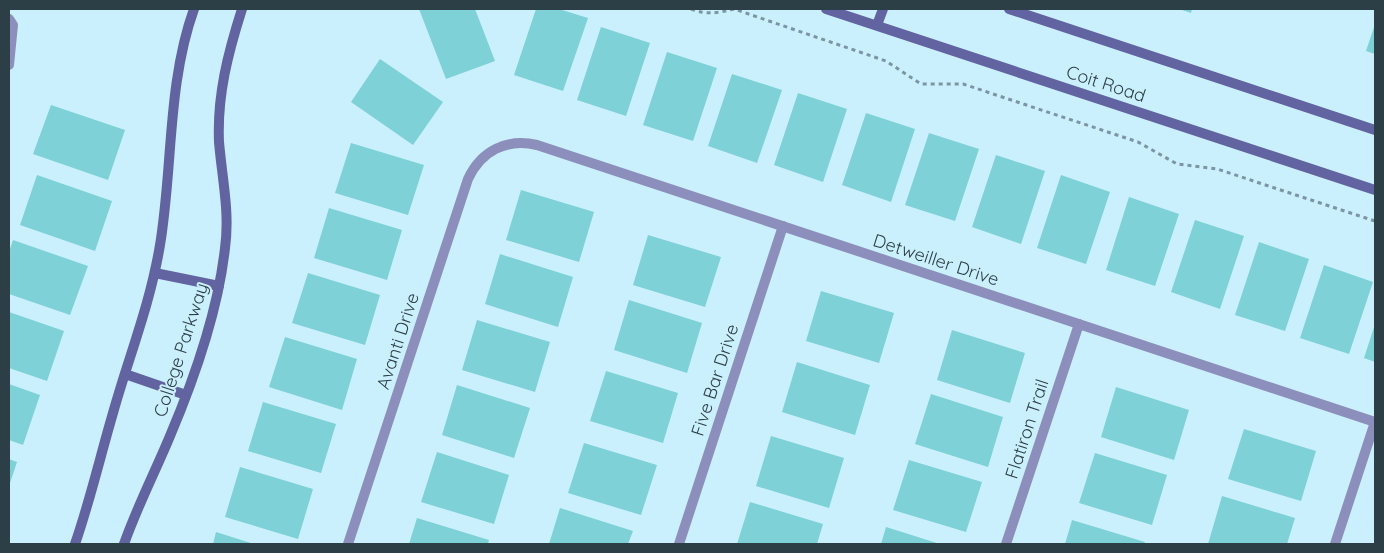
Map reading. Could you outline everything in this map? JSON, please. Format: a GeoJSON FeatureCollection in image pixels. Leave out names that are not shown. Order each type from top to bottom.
{"type":"FeatureCollection","features":[{"type":"Feature","properties":{"kind":"street"},"geometry":{"type":"LineString","coordinates":[[75,544],[91,498],[125,374],[148,307],[161,242],[180,62],[194,9]]}},
{"type":"Feature","properties":{"kind":"street","name":"College Parkway"},"geometry":{"type":"LineString","coordinates":[[124,544],[186,395],[211,320],[219,286],[227,218],[220,143],[220,94],[230,45],[242,9]]}},
{"type":"Feature","properties":{"kind":"street","name":"Coit Road"},"geometry":{"type":"LineString","coordinates":[[826,9],[1375,190]]}},
{"type":"Feature","properties":{"kind":"street"},"geometry":{"type":"LineString","coordinates":[[877,25],[883,9]]}},
{"type":"Feature","properties":{"kind":"street"},"geometry":{"type":"LineString","coordinates":[[1009,9],[1375,130]]}},
{"type":"Feature","properties":{"kind":"street"},"geometry":{"type":"LineString","coordinates":[[9,65],[10,20]]}},
{"type":"Feature","properties":{"kind":"street","name":"Detweiller Drive"},"geometry":{"type":"LineString","coordinates":[[487,153],[511,143],[537,145],[1375,422]]}},
{"type":"Feature","properties":{"kind":"street","name":"Avanti Drive"},"geometry":{"type":"LineString","coordinates":[[348,544],[468,179],[476,165],[487,153]]}},
{"type":"Feature","properties":{"kind":"street","name":"Five Bar Drive"},"geometry":{"type":"LineString","coordinates":[[679,544],[783,226]]}},
{"type":"Feature","properties":{"kind":"street"},"geometry":{"type":"LineString","coordinates":[[155,273],[219,286]]}},
{"type":"Feature","properties":{"kind":"street","name":"Flatiron Trail"},"geometry":{"type":"LineString","coordinates":[[1006,544],[1079,324]]}},
{"type":"Feature","properties":{"kind":"street"},"geometry":{"type":"LineString","coordinates":[[125,374],[186,395]]}},
{"type":"Feature","properties":{"kind":"street"},"geometry":{"type":"LineString","coordinates":[[1335,544],[1375,422]]}},
{"type":"Feature","properties":{"kind":"path"},"geometry":{"type":"LineString","coordinates":[[691,9],[704,14],[717,14],[734,9],[886,61],[921,84],[963,84],[1138,142],[1177,164],[1217,169],[1375,220]]}},
{"type":"Feature","properties":{"kind":"building"},"geometry":{"type":"Polygon","coordinates":[[[419,9],[475,9],[495,61],[446,79],[419,9]]]}},
{"type":"Feature","properties":{"kind":"building"},"geometry":{"type":"Polygon","coordinates":[[[536,9],[559,9],[588,18],[563,91],[514,75],[536,9]]]}},
{"type":"Feature","properties":{"kind":"building"},"geometry":{"type":"Polygon","coordinates":[[[1179,9],[1192,9],[1191,13],[1179,9]]]}},
{"type":"Feature","properties":{"kind":"building"},"geometry":{"type":"Polygon","coordinates":[[[1375,24],[1375,54],[1366,51],[1375,24]]]}},
{"type":"Feature","properties":{"kind":"building"},"geometry":{"type":"Polygon","coordinates":[[[601,27],[650,43],[626,116],[577,100],[601,27]]]}},
{"type":"Feature","properties":{"kind":"building"},"geometry":{"type":"Polygon","coordinates":[[[667,52],[717,68],[693,141],[643,125],[667,52]]]}},
{"type":"Feature","properties":{"kind":"building"},"geometry":{"type":"Polygon","coordinates":[[[380,59],[443,102],[413,145],[351,102],[380,59]]]}},
{"type":"Feature","properties":{"kind":"building"},"geometry":{"type":"Polygon","coordinates":[[[732,74],[782,90],[757,163],[708,146],[732,74]]]}},
{"type":"Feature","properties":{"kind":"building"},"geometry":{"type":"Polygon","coordinates":[[[798,93],[847,109],[823,182],[774,165],[798,93]]]}},
{"type":"Feature","properties":{"kind":"building"},"geometry":{"type":"Polygon","coordinates":[[[51,105],[125,130],[108,180],[33,154],[51,105]]]}},
{"type":"Feature","properties":{"kind":"building"},"geometry":{"type":"Polygon","coordinates":[[[866,113],[915,129],[891,202],[842,185],[866,113]]]}},
{"type":"Feature","properties":{"kind":"building"},"geometry":{"type":"Polygon","coordinates":[[[929,133],[979,149],[955,221],[905,205],[929,133]]]}},
{"type":"Feature","properties":{"kind":"building"},"geometry":{"type":"Polygon","coordinates":[[[351,143],[424,165],[408,215],[335,193],[351,143]]]}},
{"type":"Feature","properties":{"kind":"building"},"geometry":{"type":"Polygon","coordinates":[[[996,155],[1045,171],[1021,244],[972,227],[996,155]]]}},
{"type":"Feature","properties":{"kind":"building"},"geometry":{"type":"Polygon","coordinates":[[[37,175],[112,201],[95,251],[20,225],[37,175]]]}},
{"type":"Feature","properties":{"kind":"building"},"geometry":{"type":"Polygon","coordinates":[[[1061,175],[1110,192],[1086,264],[1037,248],[1061,175]]]}},
{"type":"Feature","properties":{"kind":"building"},"geometry":{"type":"Polygon","coordinates":[[[521,190],[594,212],[579,262],[506,240],[521,190]]]}},
{"type":"Feature","properties":{"kind":"building"},"geometry":{"type":"Polygon","coordinates":[[[1129,197],[1179,214],[1155,286],[1106,270],[1129,197]]]}},
{"type":"Feature","properties":{"kind":"building"},"geometry":{"type":"Polygon","coordinates":[[[329,208],[402,230],[387,280],[314,258],[329,208]]]}},
{"type":"Feature","properties":{"kind":"building"},"geometry":{"type":"Polygon","coordinates":[[[1195,220],[1244,236],[1220,309],[1171,292],[1195,220]]]}},
{"type":"Feature","properties":{"kind":"building"},"geometry":{"type":"Polygon","coordinates":[[[648,235],[721,257],[705,307],[633,285],[648,235]]]}},
{"type":"Feature","properties":{"kind":"building"},"geometry":{"type":"Polygon","coordinates":[[[13,240],[88,266],[70,315],[9,294],[9,252],[13,240]]]}},
{"type":"Feature","properties":{"kind":"building"},"geometry":{"type":"Polygon","coordinates":[[[1259,242],[1309,259],[1285,331],[1235,315],[1259,242]]]}},
{"type":"Feature","properties":{"kind":"building"},"geometry":{"type":"Polygon","coordinates":[[[500,254],[573,277],[558,327],[485,304],[500,254]]]}},
{"type":"Feature","properties":{"kind":"building"},"geometry":{"type":"Polygon","coordinates":[[[1324,265],[1373,282],[1349,354],[1300,338],[1324,265]]]}},
{"type":"Feature","properties":{"kind":"building"},"geometry":{"type":"Polygon","coordinates":[[[308,273],[380,295],[365,345],[292,323],[308,273]]]}},
{"type":"Feature","properties":{"kind":"building"},"geometry":{"type":"Polygon","coordinates":[[[821,291],[894,313],[879,363],[806,341],[821,291]]]}},
{"type":"Feature","properties":{"kind":"building"},"geometry":{"type":"Polygon","coordinates":[[[629,300],[702,323],[687,373],[614,350],[629,300]]]}},
{"type":"Feature","properties":{"kind":"building"},"geometry":{"type":"Polygon","coordinates":[[[9,312],[64,331],[47,381],[9,368],[9,312]]]}},
{"type":"Feature","properties":{"kind":"building"},"geometry":{"type":"Polygon","coordinates":[[[477,320],[550,342],[535,392],[462,370],[477,320]]]}},
{"type":"Feature","properties":{"kind":"building"},"geometry":{"type":"Polygon","coordinates":[[[1375,324],[1375,362],[1364,358],[1375,324]]]}},
{"type":"Feature","properties":{"kind":"building"},"geometry":{"type":"Polygon","coordinates":[[[952,330],[1025,353],[1010,403],[937,380],[952,330]]]}},
{"type":"Feature","properties":{"kind":"building"},"geometry":{"type":"Polygon","coordinates":[[[285,337],[357,359],[342,410],[269,387],[285,337]]]}},
{"type":"Feature","properties":{"kind":"building"},"geometry":{"type":"Polygon","coordinates":[[[797,362],[870,385],[855,435],[782,412],[797,362]]]}},
{"type":"Feature","properties":{"kind":"building"},"geometry":{"type":"Polygon","coordinates":[[[606,371],[678,393],[663,443],[590,421],[606,371]]]}},
{"type":"Feature","properties":{"kind":"building"},"geometry":{"type":"Polygon","coordinates":[[[9,384],[40,395],[23,445],[9,440],[9,384]]]}},
{"type":"Feature","properties":{"kind":"building"},"geometry":{"type":"Polygon","coordinates":[[[457,385],[530,408],[514,458],[442,435],[457,385]]]}},
{"type":"Feature","properties":{"kind":"building"},"geometry":{"type":"Polygon","coordinates":[[[1116,387],[1189,410],[1174,460],[1101,437],[1116,387]]]}},
{"type":"Feature","properties":{"kind":"building"},"geometry":{"type":"Polygon","coordinates":[[[931,394],[1003,417],[988,467],[915,444],[931,394]]]}},
{"type":"Feature","properties":{"kind":"building"},"geometry":{"type":"Polygon","coordinates":[[[263,402],[336,424],[321,473],[248,451],[263,402]]]}},
{"type":"Feature","properties":{"kind":"building"},"geometry":{"type":"Polygon","coordinates":[[[1244,429],[1316,451],[1301,501],[1228,479],[1244,429]]]}},
{"type":"Feature","properties":{"kind":"building"},"geometry":{"type":"Polygon","coordinates":[[[771,436],[844,458],[829,508],[756,486],[771,436]]]}},
{"type":"Feature","properties":{"kind":"building"},"geometry":{"type":"Polygon","coordinates":[[[584,443],[657,465],[641,515],[568,493],[584,443]]]}},
{"type":"Feature","properties":{"kind":"building"},"geometry":{"type":"Polygon","coordinates":[[[437,452],[509,475],[494,524],[421,502],[437,452]]]}},
{"type":"Feature","properties":{"kind":"building"},"geometry":{"type":"Polygon","coordinates":[[[1095,453],[1167,475],[1152,525],[1079,503],[1095,453]]]}},
{"type":"Feature","properties":{"kind":"building"},"geometry":{"type":"Polygon","coordinates":[[[9,459],[17,462],[9,486],[9,459]]]}},
{"type":"Feature","properties":{"kind":"building"},"geometry":{"type":"Polygon","coordinates":[[[909,460],[982,482],[966,532],[893,510],[909,460]]]}},
{"type":"Feature","properties":{"kind":"building"},"geometry":{"type":"Polygon","coordinates":[[[240,467],[313,489],[298,539],[225,517],[240,467]]]}},
{"type":"Feature","properties":{"kind":"building"},"geometry":{"type":"Polygon","coordinates":[[[1222,496],[1295,518],[1287,544],[1208,544],[1222,496]]]}},
{"type":"Feature","properties":{"kind":"building"},"geometry":{"type":"Polygon","coordinates":[[[750,502],[823,524],[817,544],[737,544],[750,502]]]}},
{"type":"Feature","properties":{"kind":"building"},"geometry":{"type":"Polygon","coordinates":[[[560,508],[633,531],[628,544],[549,544],[560,508]]]}},
{"type":"Feature","properties":{"kind":"building"},"geometry":{"type":"Polygon","coordinates":[[[417,518],[489,540],[488,544],[409,544],[417,518]]]}},
{"type":"Feature","properties":{"kind":"building"},"geometry":{"type":"Polygon","coordinates":[[[1072,520],[1145,542],[1144,544],[1065,544],[1072,520]]]}},
{"type":"Feature","properties":{"kind":"building"},"geometry":{"type":"Polygon","coordinates":[[[886,527],[940,544],[881,544],[886,527]]]}},
{"type":"Feature","properties":{"kind":"building"},"geometry":{"type":"Polygon","coordinates":[[[216,532],[254,544],[213,544],[216,532]]]}}]}
